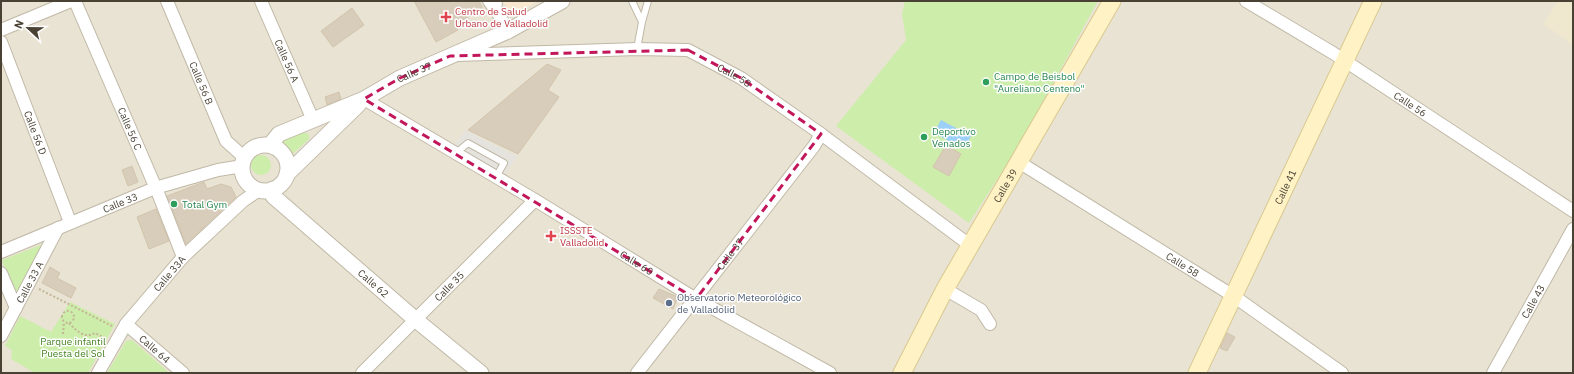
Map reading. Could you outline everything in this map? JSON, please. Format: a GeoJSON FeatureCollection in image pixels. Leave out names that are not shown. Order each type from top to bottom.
{"type":"FeatureCollection","features":[{"type":"Feature","properties":{"kind":"main road","name":"Calle 39"},"geometry":{"type":"LineString","coordinates":[[902,373],[945,289],[1112,1]]}},
{"type":"Feature","properties":{"kind":"main road","name":"Calle 41"},"geometry":{"type":"LineString","coordinates":[[1198,373],[1373,1]]}},
{"type":"Feature","properties":{"kind":"street"},"geometry":{"type":"LineString","coordinates":[[1,30],[71,1]]}},
{"type":"Feature","properties":{"kind":"street","name":"Calle 56 C"},"geometry":{"type":"LineString","coordinates":[[75,1],[183,257]]}},
{"type":"Feature","properties":{"kind":"street","name":"Calle 56 B"},"geometry":{"type":"LineString","coordinates":[[167,1],[226,141],[244,162]]}},
{"type":"Feature","properties":{"kind":"street","name":"Calle 56 A"},"geometry":{"type":"LineString","coordinates":[[261,1],[313,120]]}},
{"type":"Feature","properties":{"kind":"street"},"geometry":{"type":"LineString","coordinates":[[489,1],[499,7],[508,30]]}},
{"type":"Feature","properties":{"kind":"street","name":"Calle 37"},"geometry":{"type":"LineString","coordinates":[[270,145],[279,134],[364,99],[400,78],[508,30],[562,1]]}},
{"type":"Feature","properties":{"kind":"street","name":"Calle 56"},"geometry":{"type":"LineString","coordinates":[[1246,1],[1333,53],[1344,62],[1573,211]]}},
{"type":"Feature","properties":{"kind":"street","name":"Calle 56 D"},"geometry":{"type":"LineString","coordinates":[[1,42],[70,222]]}},
{"type":"Feature","properties":{"kind":"street","name":"Calle 58"},"geometry":{"type":"LineString","coordinates":[[450,56],[637,49],[688,50],[741,78],[821,134],[971,246]]}},
{"type":"Feature","properties":{"kind":"street"},"geometry":{"type":"LineString","coordinates":[[287,174],[288,167],[283,153],[270,145],[255,147],[249,152],[244,162],[243,174],[252,186],[266,189],[279,186],[287,174],[364,99]]}},
{"type":"Feature","properties":{"kind":"street","name":"Calle 60"},"geometry":{"type":"LineString","coordinates":[[364,99],[535,200],[696,298],[830,373]]}},
{"type":"Feature","properties":{"kind":"street","name":"Calle 37"},"geometry":{"type":"LineString","coordinates":[[637,373],[814,146],[821,134]]}},
{"type":"Feature","properties":{"kind":"street","name":"Calle 33"},"geometry":{"type":"LineString","coordinates":[[1,252],[70,222],[155,188],[244,162]]}},
{"type":"Feature","properties":{"kind":"street","name":"Calle 58"},"geometry":{"type":"LineString","coordinates":[[1019,162],[1235,297],[1342,373]]}},
{"type":"Feature","properties":{"kind":"street","name":"Calle 33A"},"geometry":{"type":"LineString","coordinates":[[98,373],[124,327],[183,257],[243,201],[266,189]]}},
{"type":"Feature","properties":{"kind":"street","name":"Calle 62"},"geometry":{"type":"LineString","coordinates":[[266,189],[416,320],[481,373]]}},
{"type":"Feature","properties":{"kind":"street","name":"Calle 35"},"geometry":{"type":"LineString","coordinates":[[362,373],[535,200]]}},
{"type":"Feature","properties":{"kind":"street","name":"Calle 33 A"},"geometry":{"type":"LineString","coordinates":[[1,336],[58,228]]}},
{"type":"Feature","properties":{"kind":"street","name":"Calle 43"},"geometry":{"type":"LineString","coordinates":[[1493,373],[1573,229]]}},
{"type":"Feature","properties":{"kind":"street"},"geometry":{"type":"LineString","coordinates":[[1,273],[16,308]]}},
{"type":"Feature","properties":{"kind":"street"},"geometry":{"type":"LineString","coordinates":[[945,289],[980,310],[990,324]]}},
{"type":"Feature","properties":{"kind":"street","name":"Calle 64"},"geometry":{"type":"LineString","coordinates":[[124,327],[183,373]]}},
{"type":"Feature","properties":{"kind":"lane"},"geometry":{"type":"LineString","coordinates":[[632,1],[642,22]]}},
{"type":"Feature","properties":{"kind":"lane"},"geometry":{"type":"LineString","coordinates":[[637,49],[648,1]]}},
{"type":"Feature","properties":{"kind":"path"},"geometry":{"type":"LineString","coordinates":[[29,283],[77,309],[124,327]]}},
{"type":"Feature","properties":{"kind":"path"},"geometry":{"type":"LineString","coordinates":[[63,334],[64,322],[62,314],[65,311],[69,311],[74,316],[73,320],[69,323]]}},
{"type":"Feature","properties":{"kind":"path"},"geometry":{"type":"LineString","coordinates":[[64,322],[69,323],[77,332],[84,336],[95,333],[103,336],[113,346]]}},
{"type":"Feature","properties":{"kind":"highlighted area"},"geometry":{"type":"Polygon","coordinates":[[[688,50],[741,78],[821,134],[696,299],[364,99],[400,78],[450,56],[688,50]]]}},
{"type":"Feature","properties":{"kind":"shaded area"},"geometry":{"type":"Polygon","coordinates":[[[1,1],[1573,1],[1573,373],[1,373],[1,1]]]}},
{"type":"Feature","properties":{"kind":"shaded area"},"geometry":{"type":"Polygon","coordinates":[[[502,1],[538,1],[513,15],[502,1]]]}},
{"type":"Feature","properties":{"kind":"shaded area"},"geometry":{"type":"Polygon","coordinates":[[[1558,1],[1573,1],[1573,45],[1543,24],[1558,1]]]}},
{"type":"Feature","properties":{"kind":"shaded area"},"geometry":{"type":"Polygon","coordinates":[[[466,131],[517,156],[501,180],[450,149],[466,131]]]}},
{"type":"Feature","properties":{"kind":"green space"},"geometry":{"type":"Polygon","coordinates":[[[905,1],[1098,1],[1018,147],[969,223],[836,126],[906,40],[902,14],[905,1]]]}},
{"type":"Feature","properties":{"kind":"green space"},"geometry":{"type":"Polygon","coordinates":[[[301,132],[309,134],[309,139],[287,159],[278,143],[301,132]]]}},
{"type":"Feature","properties":{"kind":"green space"},"geometry":{"type":"Polygon","coordinates":[[[261,155],[268,158],[271,165],[268,172],[261,175],[254,172],[251,165],[254,158],[261,155]]]}},
{"type":"Feature","properties":{"kind":"green space"},"geometry":{"type":"Polygon","coordinates":[[[41,245],[42,246],[18,290],[13,291],[2,260],[41,245]]]}},
{"type":"Feature","properties":{"kind":"green space","name":"Parque infantil Puesta del Sol"},"geometry":{"type":"Polygon","coordinates":[[[70,302],[115,324],[88,373],[35,373],[11,359],[12,350],[5,346],[20,316],[51,332],[70,302]]]}},
{"type":"Feature","properties":{"kind":"green space"},"geometry":{"type":"Polygon","coordinates":[[[132,340],[167,371],[167,373],[107,373],[126,341],[132,340]]]}},
{"type":"Feature","properties":{"kind":"water"},"geometry":{"type":"Polygon","coordinates":[[[941,120],[971,136],[964,149],[934,133],[941,120]]]}},
{"type":"Feature","properties":{"kind":"building","name":"Centro de Salud Urbano de Valladolid"},"geometry":{"type":"Polygon","coordinates":[[[414,1],[479,1],[483,9],[455,24],[458,30],[436,42],[414,1]]]}},
{"type":"Feature","properties":{"kind":"building"},"geometry":{"type":"Polygon","coordinates":[[[352,8],[364,25],[333,47],[321,31],[352,8]]]}},
{"type":"Feature","properties":{"kind":"building"},"geometry":{"type":"Polygon","coordinates":[[[547,64],[561,70],[548,90],[559,97],[518,154],[468,130],[547,64]]]}},
{"type":"Feature","properties":{"kind":"building"},"geometry":{"type":"Polygon","coordinates":[[[339,92],[341,99],[327,105],[325,97],[339,92]]]}},
{"type":"Feature","properties":{"kind":"building"},"geometry":{"type":"Polygon","coordinates":[[[946,145],[961,154],[949,176],[933,167],[946,145]]]}},
{"type":"Feature","properties":{"kind":"building"},"geometry":{"type":"Polygon","coordinates":[[[132,166],[138,182],[128,186],[122,170],[132,166]]]}},
{"type":"Feature","properties":{"kind":"building"},"geometry":{"type":"Polygon","coordinates":[[[204,182],[207,189],[221,184],[231,187],[236,197],[186,244],[167,196],[204,182]]]}},
{"type":"Feature","properties":{"kind":"building"},"geometry":{"type":"Polygon","coordinates":[[[156,209],[169,241],[149,249],[137,217],[156,209]]]}},
{"type":"Feature","properties":{"kind":"building"},"geometry":{"type":"Polygon","coordinates":[[[50,267],[60,273],[57,278],[76,288],[71,298],[42,283],[50,267]]]}},
{"type":"Feature","properties":{"kind":"building","name":"Observatorio Meteorológico de Valladolid"},"geometry":{"type":"Polygon","coordinates":[[[659,289],[678,297],[673,309],[653,298],[659,289]]]}},
{"type":"Feature","properties":{"kind":"building"},"geometry":{"type":"Polygon","coordinates":[[[1227,333],[1235,337],[1227,351],[1220,348],[1227,333]]]}},
{"type":"Feature","properties":{"kind":"place","name":"Centro de Salud Urbano de Valladolid"},"geometry":{"type":"Point","coordinates":[446,17]}},
{"type":"Feature","properties":{"kind":"place","name":"Campo de Beisbol \"Aureliano Centeno\""},"geometry":{"type":"Point","coordinates":[986,82]}},
{"type":"Feature","properties":{"kind":"place","name":"Deportivo Venados"},"geometry":{"type":"Point","coordinates":[924,137]}},
{"type":"Feature","properties":{"kind":"place","name":"Total Gym"},"geometry":{"type":"Point","coordinates":[174,204]}},
{"type":"Feature","properties":{"kind":"place","name":"ISSSTE Valladolid"},"geometry":{"type":"Point","coordinates":[551,236]}},
{"type":"Feature","properties":{"kind":"place","name":"Observatorio Meteorológico de Valladolid"},"geometry":{"type":"Point","coordinates":[669,303]}}]}
